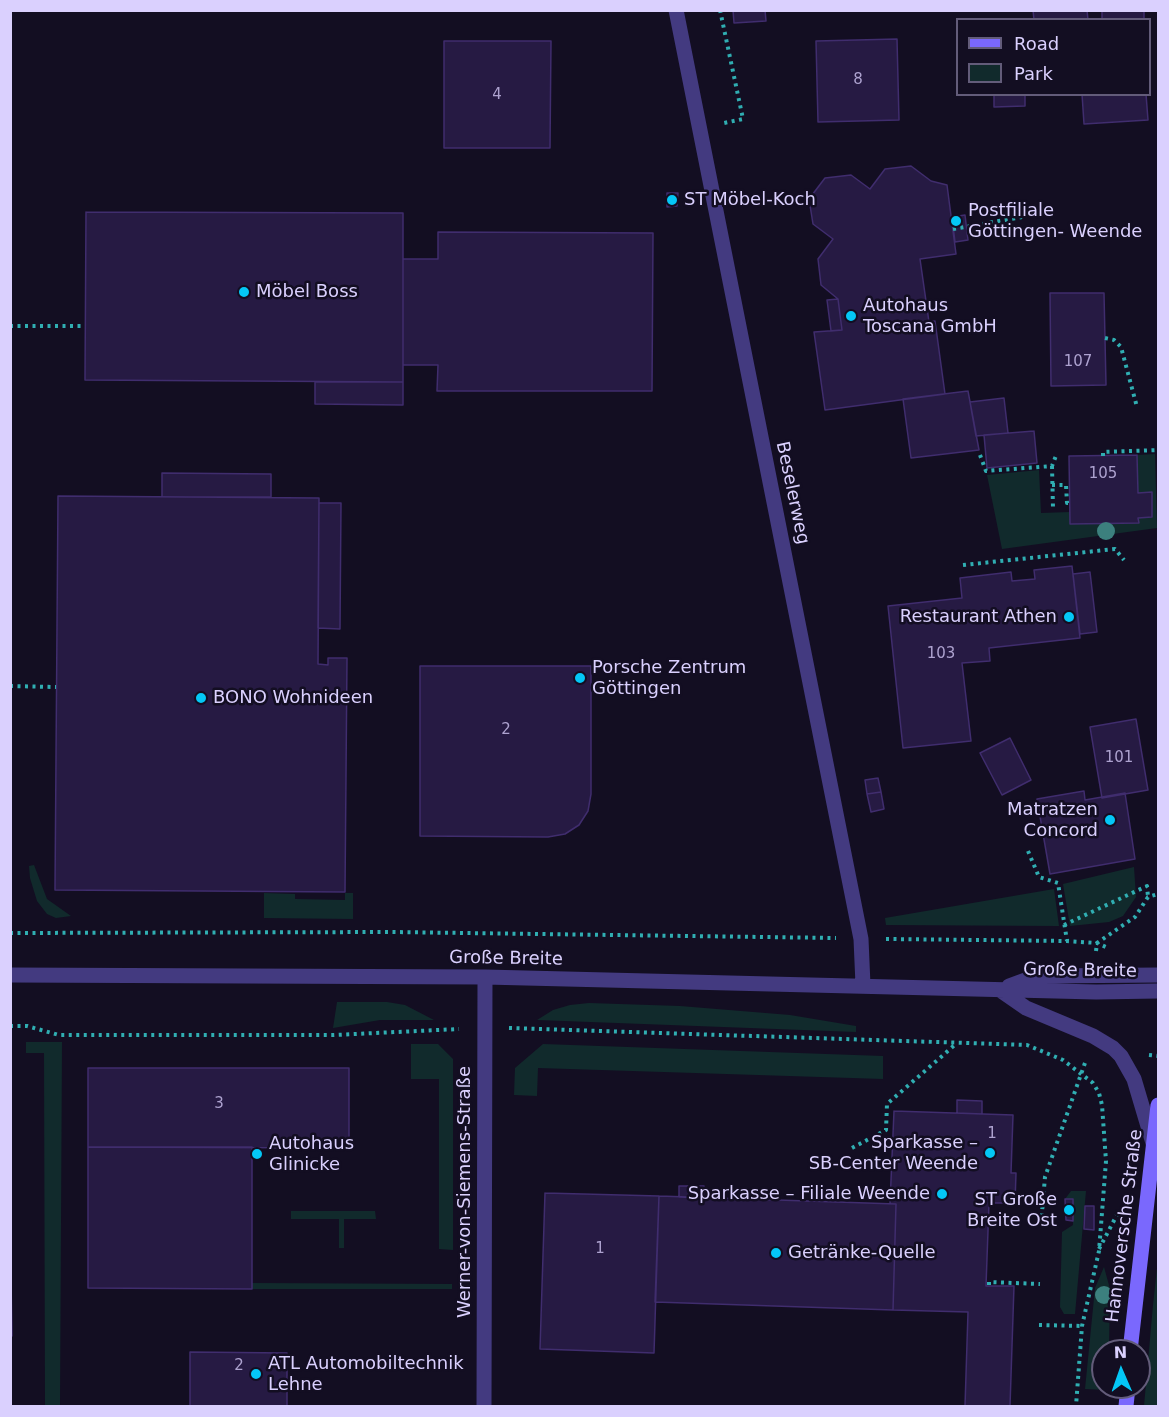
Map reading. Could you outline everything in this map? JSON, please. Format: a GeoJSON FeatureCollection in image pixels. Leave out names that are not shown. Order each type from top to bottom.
{"type":"FeatureCollection","features":[{"type":"Feature","properties":{"kind":"street","name":"Beselerweg"},"geometry":{"type":"LineString","coordinates":[[676,10],[861,939],[863,985]]}},
{"type":"Feature","properties":{"kind":"street","name":"Große Breite"},"geometry":{"type":"LineString","coordinates":[[10,975],[485,977],[1096,992],[1158,991]]}},
{"type":"Feature","properties":{"kind":"street","name":"Große Breite"},"geometry":{"type":"LineString","coordinates":[[1000,990],[1043,976],[1158,975]]}},
{"type":"Feature","properties":{"kind":"street","name":"Werner-von-Siemens-Straße"},"geometry":{"type":"LineString","coordinates":[[484,1407],[485,977]]}},
{"type":"Feature","properties":{"kind":"street","name":"Große Breite"},"geometry":{"type":"LineString","coordinates":[[1000,990],[1026,1008],[1093,1036],[1113,1048],[1134,1079],[1153,1143]]}},
{"type":"Feature","properties":{"kind":"street","name":"Hannoversche Straße"},"geometry":{"type":"LineString","coordinates":[[1131,1339],[1158,1105]]}},
{"type":"Feature","properties":{"kind":"path"},"geometry":{"type":"LineString","coordinates":[[700,128],[743,119],[720,10]]}},
{"type":"Feature","properties":{"kind":"path"},"geometry":{"type":"LineString","coordinates":[[953,229],[1022,217]]}},
{"type":"Feature","properties":{"kind":"path"},"geometry":{"type":"LineString","coordinates":[[10,326],[86,326]]}},
{"type":"Feature","properties":{"kind":"path"},"geometry":{"type":"LineString","coordinates":[[1105,338],[1114,340],[1121,347],[1137,407]]}},
{"type":"Feature","properties":{"kind":"path"},"geometry":{"type":"LineString","coordinates":[[1103,456],[1103,452],[1158,450]]}},
{"type":"Feature","properties":{"kind":"path"},"geometry":{"type":"LineString","coordinates":[[1053,508],[1052,466],[1057,453]]}},
{"type":"Feature","properties":{"kind":"path"},"geometry":{"type":"LineString","coordinates":[[980,455],[986,471],[1052,466]]}},
{"type":"Feature","properties":{"kind":"path"},"geometry":{"type":"LineString","coordinates":[[1052,485],[1066,485],[1067,503],[1070,503]]}},
{"type":"Feature","properties":{"kind":"path"},"geometry":{"type":"LineString","coordinates":[[963,565],[1115,549],[1124,560]]}},
{"type":"Feature","properties":{"kind":"path"},"geometry":{"type":"LineString","coordinates":[[10,686],[56,687]]}},
{"type":"Feature","properties":{"kind":"path"},"geometry":{"type":"LineString","coordinates":[[1028,851],[1039,878],[1058,883],[1067,941]]}},
{"type":"Feature","properties":{"kind":"path"},"geometry":{"type":"LineString","coordinates":[[1064,925],[1146,886],[1148,897]]}},
{"type":"Feature","properties":{"kind":"path"},"geometry":{"type":"LineString","coordinates":[[10,933],[371,932],[1096,943]]}},
{"type":"Feature","properties":{"kind":"path"},"geometry":{"type":"LineString","coordinates":[[10,1026],[27,1026],[59,1035],[334,1035],[531,1028],[1027,1045],[1063,1060],[1083,1074],[1093,1083],[1102,1105],[1106,1161],[1099,1251],[1082,1326],[1076,1407]]}},
{"type":"Feature","properties":{"kind":"path"},"geometry":{"type":"LineString","coordinates":[[852,1148],[886,1130],[887,1104],[957,1043]]}},
{"type":"Feature","properties":{"kind":"path"},"geometry":{"type":"LineString","coordinates":[[1041,1224],[1045,1178],[1083,1074]]}},
{"type":"Feature","properties":{"kind":"path"},"geometry":{"type":"LineString","coordinates":[[988,1286],[989,1282],[1040,1284]]}},
{"type":"Feature","properties":{"kind":"path"},"geometry":{"type":"LineString","coordinates":[[1039,1325],[1082,1326]]}},
{"type":"Feature","properties":{"kind":"green space"},"geometry":{"type":"Polygon","coordinates":[[[1155,454],[1157,528],[1002,549],[987,475],[1039,470],[1041,513],[1070,512],[1139,522],[1138,518],[1152,517],[1152,492],[1138,493],[1137,455],[1155,454]]]}},
{"type":"Feature","properties":{"kind":"green space"},"geometry":{"type":"Polygon","coordinates":[[[34,865],[47,899],[71,916],[56,918],[47,914],[37,901],[29,866],[34,865]]]}},
{"type":"Feature","properties":{"kind":"green space"},"geometry":{"type":"Polygon","coordinates":[[[1134,867],[1136,897],[1123,916],[1109,922],[1070,926],[1063,884],[1134,867]]]}},
{"type":"Feature","properties":{"kind":"green space"},"geometry":{"type":"Polygon","coordinates":[[[1054,889],[1059,926],[886,925],[885,918],[1054,889]]]}},
{"type":"Feature","properties":{"kind":"green space"},"geometry":{"type":"Polygon","coordinates":[[[264,893],[295,894],[295,899],[345,900],[345,893],[353,893],[353,919],[264,918],[264,893]]]}},
{"type":"Feature","properties":{"kind":"green space"},"geometry":{"type":"Polygon","coordinates":[[[337,1002],[387,1002],[405,1005],[434,1020],[380,1020],[333,1028],[337,1002]]]}},
{"type":"Feature","properties":{"kind":"green space"},"geometry":{"type":"Polygon","coordinates":[[[589,1003],[680,1006],[790,1015],[856,1026],[856,1032],[537,1020],[553,1010],[589,1003]]]}},
{"type":"Feature","properties":{"kind":"green space"},"geometry":{"type":"Polygon","coordinates":[[[26,1042],[62,1042],[60,1406],[45,1406],[44,1053],[26,1053],[26,1042]]]}},
{"type":"Feature","properties":{"kind":"green space"},"geometry":{"type":"Polygon","coordinates":[[[411,1044],[438,1044],[453,1059],[453,1250],[439,1249],[439,1079],[411,1079],[411,1044]]]}},
{"type":"Feature","properties":{"kind":"green space"},"geometry":{"type":"Polygon","coordinates":[[[543,1044],[883,1056],[883,1079],[538,1068],[537,1096],[514,1095],[515,1068],[543,1044]]]}},
{"type":"Feature","properties":{"kind":"green space"},"geometry":{"type":"Polygon","coordinates":[[[1071,1191],[1086,1191],[1075,1314],[1064,1314],[1060,1307],[1062,1232],[1073,1225],[1073,1199],[1065,1199],[1071,1191]]]}},
{"type":"Feature","properties":{"kind":"green space"},"geometry":{"type":"Polygon","coordinates":[[[291,1211],[375,1211],[376,1219],[344,1219],[344,1248],[339,1248],[339,1219],[291,1219],[291,1211]]]}},
{"type":"Feature","properties":{"kind":"green space"},"geometry":{"type":"Polygon","coordinates":[[[1158,1259],[1158,1406],[1144,1406],[1145,1399],[1151,1399],[1150,1339],[1158,1259]]]}},
{"type":"Feature","properties":{"kind":"green space"},"geometry":{"type":"Polygon","coordinates":[[[1104,1267],[1110,1289],[1109,1339],[1091,1339],[1091,1389],[1085,1389],[1095,1288],[1104,1267]]]}},
{"type":"Feature","properties":{"kind":"green space"},"geometry":{"type":"Polygon","coordinates":[[[252,1283],[452,1284],[452,1289],[252,1289],[252,1283]]]}},
{"type":"Feature","properties":{"kind":"building"},"geometry":{"type":"Polygon","coordinates":[[[733,10],[765,10],[766,21],[734,23],[733,10]]]}},
{"type":"Feature","properties":{"kind":"building"},"geometry":{"type":"Polygon","coordinates":[[[1033,10],[1087,10],[1088,18],[1034,18],[1033,10]]]}},
{"type":"Feature","properties":{"kind":"building"},"geometry":{"type":"Polygon","coordinates":[[[1102,10],[1144,10],[1144,18],[1102,18],[1102,10]]]}},
{"type":"Feature","properties":{"kind":"building"},"geometry":{"type":"Polygon","coordinates":[[[897,39],[899,120],[818,122],[816,41],[897,39]]]}},
{"type":"Feature","properties":{"kind":"building"},"geometry":{"type":"Polygon","coordinates":[[[444,41],[551,41],[550,148],[444,148],[444,41]]]}},
{"type":"Feature","properties":{"kind":"building"},"geometry":{"type":"Polygon","coordinates":[[[994,96],[1025,96],[1025,106],[994,107],[994,96]]]}},
{"type":"Feature","properties":{"kind":"building"},"geometry":{"type":"Polygon","coordinates":[[[1082,96],[1146,96],[1148,120],[1084,124],[1082,96]]]}},
{"type":"Feature","properties":{"kind":"building"},"geometry":{"type":"Polygon","coordinates":[[[911,166],[931,181],[947,185],[956,254],[920,259],[929,322],[935,321],[945,394],[825,410],[814,332],[842,330],[838,299],[821,285],[818,259],[833,239],[813,224],[809,199],[825,178],[851,175],[870,189],[885,169],[911,166]]]}},
{"type":"Feature","properties":{"kind":"building","name":"ST Möbel-Koch"},"geometry":{"type":"Polygon","coordinates":[[[667,193],[678,193],[677,206],[667,207],[667,193]]]}},
{"type":"Feature","properties":{"kind":"building","name":"Möbel Boss"},"geometry":{"type":"Polygon","coordinates":[[[86,212],[403,213],[403,382],[85,380],[86,212]]]}},
{"type":"Feature","properties":{"kind":"building"},"geometry":{"type":"Polygon","coordinates":[[[965,215],[968,240],[955,242],[952,217],[965,215]]]}},
{"type":"Feature","properties":{"kind":"building"},"geometry":{"type":"Polygon","coordinates":[[[438,232],[653,233],[652,391],[437,391],[438,365],[403,365],[403,259],[438,259],[438,232]]]}},
{"type":"Feature","properties":{"kind":"building"},"geometry":{"type":"Polygon","coordinates":[[[1050,293],[1104,293],[1106,385],[1051,386],[1050,293]]]}},
{"type":"Feature","properties":{"kind":"building"},"geometry":{"type":"Polygon","coordinates":[[[838,299],[842,330],[831,331],[827,300],[838,299]]]}},
{"type":"Feature","properties":{"kind":"building"},"geometry":{"type":"Polygon","coordinates":[[[315,382],[403,382],[403,405],[315,404],[315,382]]]}},
{"type":"Feature","properties":{"kind":"building"},"geometry":{"type":"Polygon","coordinates":[[[968,391],[979,450],[911,458],[903,399],[968,391]]]}},
{"type":"Feature","properties":{"kind":"building"},"geometry":{"type":"Polygon","coordinates":[[[1004,398],[1008,433],[976,436],[970,402],[1004,398]]]}},
{"type":"Feature","properties":{"kind":"building"},"geometry":{"type":"Polygon","coordinates":[[[1034,431],[1037,463],[987,468],[984,435],[1034,431]]]}},
{"type":"Feature","properties":{"kind":"building"},"geometry":{"type":"Polygon","coordinates":[[[1137,455],[1138,493],[1152,492],[1152,517],[1138,518],[1139,523],[1070,524],[1069,456],[1137,455]]]}},
{"type":"Feature","properties":{"kind":"building"},"geometry":{"type":"Polygon","coordinates":[[[162,473],[271,474],[271,497],[162,497],[162,473]]]}},
{"type":"Feature","properties":{"kind":"building","name":"BONO Wohnideen"},"geometry":{"type":"Polygon","coordinates":[[[58,496],[319,498],[318,664],[328,665],[328,658],[347,658],[345,892],[55,890],[58,496]]]}},
{"type":"Feature","properties":{"kind":"building"},"geometry":{"type":"Polygon","coordinates":[[[319,503],[341,503],[340,629],[318,628],[319,503]]]}},
{"type":"Feature","properties":{"kind":"building"},"geometry":{"type":"Polygon","coordinates":[[[1072,566],[1080,638],[989,648],[990,661],[962,663],[971,741],[903,748],[888,606],[962,598],[960,578],[1011,572],[1012,581],[1035,579],[1034,570],[1072,566]]]}},
{"type":"Feature","properties":{"kind":"building"},"geometry":{"type":"Polygon","coordinates":[[[1090,572],[1097,632],[1080,634],[1073,574],[1090,572]]]}},
{"type":"Feature","properties":{"kind":"building"},"geometry":{"type":"Polygon","coordinates":[[[420,666],[591,666],[591,794],[588,811],[579,825],[565,834],[548,837],[420,836],[420,666]]]}},
{"type":"Feature","properties":{"kind":"building"},"geometry":{"type":"Polygon","coordinates":[[[1136,719],[1148,790],[1102,798],[1090,727],[1136,719]]]}},
{"type":"Feature","properties":{"kind":"building"},"geometry":{"type":"Polygon","coordinates":[[[1010,738],[1031,780],[1002,795],[980,753],[1010,738]]]}},
{"type":"Feature","properties":{"kind":"building"},"geometry":{"type":"Polygon","coordinates":[[[878,778],[881,792],[867,794],[865,780],[878,778]]]}},
{"type":"Feature","properties":{"kind":"building"},"geometry":{"type":"Polygon","coordinates":[[[1084,791],[1085,800],[1125,793],[1135,859],[1050,874],[1037,799],[1084,791]]]}},
{"type":"Feature","properties":{"kind":"building"},"geometry":{"type":"Polygon","coordinates":[[[881,792],[884,809],[871,812],[867,794],[881,792]]]}},
{"type":"Feature","properties":{"kind":"building"},"geometry":{"type":"Polygon","coordinates":[[[88,1068],[349,1068],[349,1148],[88,1147],[88,1068]]]}},
{"type":"Feature","properties":{"kind":"building"},"geometry":{"type":"Polygon","coordinates":[[[957,1100],[982,1101],[982,1114],[957,1113],[957,1100]]]}},
{"type":"Feature","properties":{"kind":"building"},"geometry":{"type":"Polygon","coordinates":[[[894,1111],[1013,1115],[1011,1173],[1016,1173],[1015,1203],[989,1203],[986,1286],[1014,1286],[1010,1406],[965,1406],[968,1312],[893,1310],[896,1204],[890,1204],[894,1111]]]}},
{"type":"Feature","properties":{"kind":"building"},"geometry":{"type":"Polygon","coordinates":[[[88,1147],[252,1147],[252,1289],[88,1288],[88,1147]]]}},
{"type":"Feature","properties":{"kind":"building"},"geometry":{"type":"Polygon","coordinates":[[[679,1186],[704,1186],[704,1198],[679,1197],[679,1186]]]}},
{"type":"Feature","properties":{"kind":"building"},"geometry":{"type":"Polygon","coordinates":[[[545,1193],[659,1196],[654,1353],[540,1349],[545,1193]]]}},
{"type":"Feature","properties":{"kind":"building","name":"Getränke-Quelle"},"geometry":{"type":"Polygon","coordinates":[[[659,1196],[896,1204],[893,1310],[655,1302],[659,1196]]]}},
{"type":"Feature","properties":{"kind":"building","name":"ST Große Breite Ost"},"geometry":{"type":"Polygon","coordinates":[[[1065,1199],[1073,1199],[1073,1221],[1066,1220],[1065,1199]]]}},
{"type":"Feature","properties":{"kind":"building"},"geometry":{"type":"Polygon","coordinates":[[[1085,1206],[1094,1206],[1094,1230],[1084,1229],[1085,1206]]]}},
{"type":"Feature","properties":{"kind":"building"},"geometry":{"type":"Polygon","coordinates":[[[10,1224],[12,1336],[10,1336],[10,1224]]]}},
{"type":"Feature","properties":{"kind":"building"},"geometry":{"type":"Polygon","coordinates":[[[190,1352],[287,1353],[287,1406],[190,1406],[190,1352]]]}},
{"type":"Feature","properties":{"kind":"place","name":"ST Möbel-Koch"},"geometry":{"type":"Point","coordinates":[672,200]}},
{"type":"Feature","properties":{"kind":"place","name":"Postfiliale Göttingen- Weende"},"geometry":{"type":"Point","coordinates":[956,221]}},
{"type":"Feature","properties":{"kind":"place","name":"Möbel Boss"},"geometry":{"type":"Point","coordinates":[244,292]}},
{"type":"Feature","properties":{"kind":"place","name":"Autohaus Toscana GmbH"},"geometry":{"type":"Point","coordinates":[851,316]}},
{"type":"Feature","properties":{"kind":"place","name":"Restaurant Athen"},"geometry":{"type":"Point","coordinates":[1069,617]}},
{"type":"Feature","properties":{"kind":"place","name":"Porsche Zentrum Göttingen"},"geometry":{"type":"Point","coordinates":[580,678]}},
{"type":"Feature","properties":{"kind":"place","name":"BONO Wohnideen"},"geometry":{"type":"Point","coordinates":[201,698]}},
{"type":"Feature","properties":{"kind":"place","name":"Matratzen Concord"},"geometry":{"type":"Point","coordinates":[1110,820]}},
{"type":"Feature","properties":{"kind":"place","name":"Sparkasse – SB-Center Weende"},"geometry":{"type":"Point","coordinates":[990,1153]}},
{"type":"Feature","properties":{"kind":"place","name":"Autohaus Glinicke"},"geometry":{"type":"Point","coordinates":[257,1154]}},
{"type":"Feature","properties":{"kind":"place","name":"Sparkasse – Filiale Weende"},"geometry":{"type":"Point","coordinates":[942,1194]}},
{"type":"Feature","properties":{"kind":"place","name":"ST Große Breite Ost"},"geometry":{"type":"Point","coordinates":[1069,1210]}},
{"type":"Feature","properties":{"kind":"place","name":"Getränke-Quelle"},"geometry":{"type":"Point","coordinates":[776,1253]}},
{"type":"Feature","properties":{"kind":"place","name":"ATL Automobiltechnik Lehne"},"geometry":{"type":"Point","coordinates":[256,1374]}}]}
